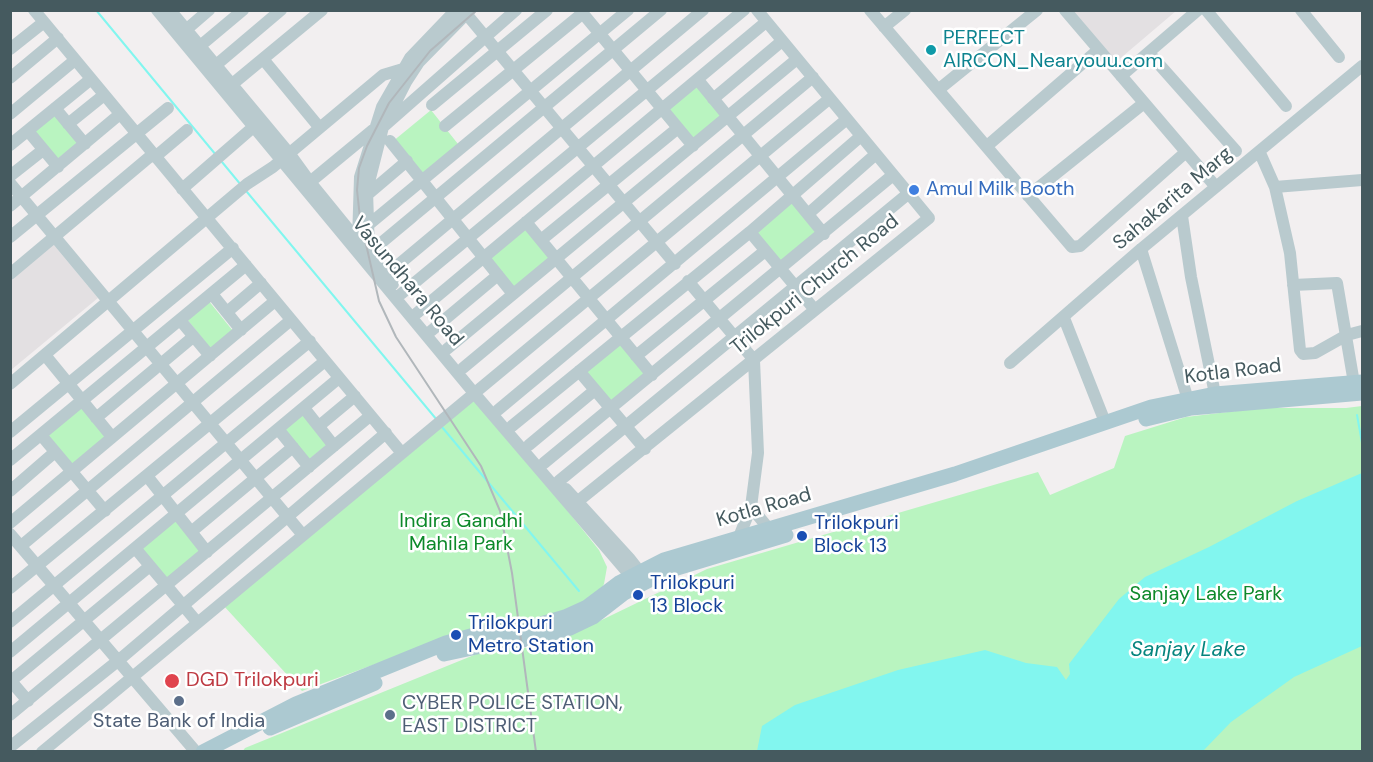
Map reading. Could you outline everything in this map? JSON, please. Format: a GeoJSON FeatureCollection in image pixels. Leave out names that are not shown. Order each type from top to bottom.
{"type":"FeatureCollection","features":[{"type":"Feature","properties":{"kind":"main road","name":"Kotla Road"},"geometry":{"type":"LineString","coordinates":[[226,751],[287,720],[434,658],[486,645],[536,638],[570,628],[593,617],[624,593],[637,578],[958,484],[1215,394],[1359,388]]}},
{"type":"Feature","properties":{"kind":"main road","name":"Kotla Road"},"geometry":{"type":"LineString","coordinates":[[203,752],[296,704],[446,643],[485,632],[534,626],[565,617],[587,607],[664,560],[955,474],[1105,422],[1190,403],[1359,388]]}},
{"type":"Feature","properties":{"kind":"street"},"geometry":{"type":"LineString","coordinates":[[34,10],[401,452]]}},
{"type":"Feature","properties":{"kind":"street","name":"Vasundhara Road"},"geometry":{"type":"LineString","coordinates":[[157,10],[285,157],[360,236],[369,253],[386,275],[463,368],[476,391],[498,410],[529,445],[575,504]]}},
{"type":"Feature","properties":{"kind":"street"},"geometry":{"type":"LineString","coordinates":[[187,29],[209,10]]}},
{"type":"Feature","properties":{"kind":"street"},"geometry":{"type":"LineString","coordinates":[[200,46],[243,10]]}},
{"type":"Feature","properties":{"kind":"street"},"geometry":{"type":"LineString","coordinates":[[216,65],[281,10]]}},
{"type":"Feature","properties":{"kind":"street"},"geometry":{"type":"LineString","coordinates":[[230,86],[321,10]]}},
{"type":"Feature","properties":{"kind":"street"},"geometry":{"type":"LineString","coordinates":[[310,182],[378,128],[516,10]]}},
{"type":"Feature","properties":{"kind":"street"},"geometry":{"type":"LineString","coordinates":[[432,105],[547,10]]}},
{"type":"Feature","properties":{"kind":"street"},"geometry":{"type":"LineString","coordinates":[[360,236],[422,181],[628,10]]}},
{"type":"Feature","properties":{"kind":"street"},"geometry":{"type":"LineString","coordinates":[[369,253],[661,10]]}},
{"type":"Feature","properties":{"kind":"street"},"geometry":{"type":"LineString","coordinates":[[386,275],[703,10]]}},
{"type":"Feature","properties":{"kind":"street"},"geometry":{"type":"LineString","coordinates":[[401,294],[744,10]]}},
{"type":"Feature","properties":{"kind":"street","name":"Trilokpuri Church Road"},"geometry":{"type":"LineString","coordinates":[[575,504],[929,218],[757,10]]}},
{"type":"Feature","properties":{"kind":"street"},"geometry":{"type":"LineString","coordinates":[[870,10],[1072,247],[1077,248],[1186,152]]}},
{"type":"Feature","properties":{"kind":"street"},"geometry":{"type":"LineString","coordinates":[[884,27],[905,10]]}},
{"type":"Feature","properties":{"kind":"street"},"geometry":{"type":"LineString","coordinates":[[938,90],[1037,10]]}},
{"type":"Feature","properties":{"kind":"street"},"geometry":{"type":"LineString","coordinates":[[1065,10],[1216,187]]}},
{"type":"Feature","properties":{"kind":"street"},"geometry":{"type":"LineString","coordinates":[[1121,76],[1198,10]]}},
{"type":"Feature","properties":{"kind":"street"},"geometry":{"type":"LineString","coordinates":[[1206,10],[1286,106]]}},
{"type":"Feature","properties":{"kind":"street"},"geometry":{"type":"LineString","coordinates":[[1301,10],[1340,57]]}},
{"type":"Feature","properties":{"kind":"street","name":"Vasundhara Road"},"geometry":{"type":"LineString","coordinates":[[170,11],[216,65],[257,123]]}},
{"type":"Feature","properties":{"kind":"street"},"geometry":{"type":"LineString","coordinates":[[360,236],[360,177],[378,128],[408,70],[464,11],[675,264]]}},
{"type":"Feature","properties":{"kind":"street"},"geometry":{"type":"LineString","coordinates":[[446,126],[514,71],[581,12],[693,146]]}},
{"type":"Feature","properties":{"kind":"street"},"geometry":{"type":"LineString","coordinates":[[10,49],[44,22]]}},
{"type":"Feature","properties":{"kind":"street"},"geometry":{"type":"LineString","coordinates":[[417,313],[766,22]]}},
{"type":"Feature","properties":{"kind":"street"},"geometry":{"type":"LineString","coordinates":[[10,78],[58,38]]}},
{"type":"Feature","properties":{"kind":"street"},"geometry":{"type":"LineString","coordinates":[[713,99],[783,41]]}},
{"type":"Feature","properties":{"kind":"street"},"geometry":{"type":"LineString","coordinates":[[987,146],[1098,50]]}},
{"type":"Feature","properties":{"kind":"street"},"geometry":{"type":"LineString","coordinates":[[1149,53],[1236,151]]}},
{"type":"Feature","properties":{"kind":"street"},"geometry":{"type":"LineString","coordinates":[[263,59],[319,127]]}},
{"type":"Feature","properties":{"kind":"street"},"geometry":{"type":"LineString","coordinates":[[447,349],[797,59]]}},
{"type":"Feature","properties":{"kind":"street"},"geometry":{"type":"LineString","coordinates":[[10,114],[75,60]]}},
{"type":"Feature","properties":{"kind":"street","name":"Sahakarita Marg"},"geometry":{"type":"LineString","coordinates":[[1010,363],[1216,187],[1357,78],[1362,66]]}},
{"type":"Feature","properties":{"kind":"street"},"geometry":{"type":"LineString","coordinates":[[10,384],[243,188],[285,157],[383,75],[408,70]]}},
{"type":"Feature","properties":{"kind":"street"},"geometry":{"type":"LineString","coordinates":[[463,368],[813,77]]}},
{"type":"Feature","properties":{"kind":"street"},"geometry":{"type":"LineString","coordinates":[[10,145],[91,79]]}},
{"type":"Feature","properties":{"kind":"street"},"geometry":{"type":"LineString","coordinates":[[698,80],[824,234]]}},
{"type":"Feature","properties":{"kind":"street"},"geometry":{"type":"LineString","coordinates":[[68,124],[104,95]]}},
{"type":"Feature","properties":{"kind":"street"},"geometry":{"type":"LineString","coordinates":[[42,752],[829,99]]}},
{"type":"Feature","properties":{"kind":"street"},"geometry":{"type":"LineString","coordinates":[[1028,196],[1144,103]]}},
{"type":"Feature","properties":{"kind":"street"},"geometry":{"type":"LineString","coordinates":[[55,108],[85,144]]}},
{"type":"Feature","properties":{"kind":"street"},"geometry":{"type":"LineString","coordinates":[[10,237],[168,108]]}},
{"type":"Feature","properties":{"kind":"street"},"geometry":{"type":"LineString","coordinates":[[10,206],[120,114]]}},
{"type":"Feature","properties":{"kind":"street"},"geometry":{"type":"LineString","coordinates":[[498,410],[846,119]]}},
{"type":"Feature","properties":{"kind":"street"},"geometry":{"type":"LineString","coordinates":[[182,189],[257,123]]}},
{"type":"Feature","properties":{"kind":"street"},"geometry":{"type":"LineString","coordinates":[[360,236],[378,128]]}},
{"type":"Feature","properties":{"kind":"street"},"geometry":{"type":"LineString","coordinates":[[541,240],[678,128]]}},
{"type":"Feature","properties":{"kind":"street"},"geometry":{"type":"LineString","coordinates":[[10,274],[187,130]]}},
{"type":"Feature","properties":{"kind":"street"},"geometry":{"type":"LineString","coordinates":[[28,131],[58,167]]}},
{"type":"Feature","properties":{"kind":"street"},"geometry":{"type":"LineString","coordinates":[[512,426],[750,232],[861,136]]}},
{"type":"Feature","properties":{"kind":"street"},"geometry":{"type":"LineString","coordinates":[[390,141],[513,294]]}},
{"type":"Feature","properties":{"kind":"street"},"geometry":{"type":"LineString","coordinates":[[10,176],[43,150]]}},
{"type":"Feature","properties":{"kind":"street"},"geometry":{"type":"LineString","coordinates":[[1260,153],[1275,187],[1290,253],[1299,346],[1303,354],[1315,353],[1347,335],[1362,331]]}},
{"type":"Feature","properties":{"kind":"street"},"geometry":{"type":"LineString","coordinates":[[808,214],[876,154]]}},
{"type":"Feature","properties":{"kind":"street","name":"Vasundhara Road"},"geometry":{"type":"LineString","coordinates":[[285,157],[360,236],[476,391],[637,578]]}},
{"type":"Feature","properties":{"kind":"street"},"geometry":{"type":"LineString","coordinates":[[367,195],[407,161]]}},
{"type":"Feature","properties":{"kind":"street"},"geometry":{"type":"LineString","coordinates":[[544,463],[824,234],[893,174]]}},
{"type":"Feature","properties":{"kind":"street"},"geometry":{"type":"LineString","coordinates":[[1275,187],[1362,180]]}},
{"type":"Feature","properties":{"kind":"street"},"geometry":{"type":"LineString","coordinates":[[10,183],[302,534]]}},
{"type":"Feature","properties":{"kind":"street"},"geometry":{"type":"LineString","coordinates":[[559,481],[909,193]]}},
{"type":"Feature","properties":{"kind":"street"},"geometry":{"type":"LineString","coordinates":[[1182,216],[1191,278],[1215,394]]}},
{"type":"Feature","properties":{"kind":"street"},"geometry":{"type":"LineString","coordinates":[[526,222],[652,375]]}},
{"type":"Feature","properties":{"kind":"street"},"geometry":{"type":"LineString","coordinates":[[750,232],[815,310]]}},
{"type":"Feature","properties":{"kind":"street"},"geometry":{"type":"LineString","coordinates":[[10,432],[233,248]]}},
{"type":"Feature","properties":{"kind":"street"},"geometry":{"type":"LineString","coordinates":[[1142,249],[1190,403]]}},
{"type":"Feature","properties":{"kind":"street"},"geometry":{"type":"LineString","coordinates":[[636,356],[765,251]]}},
{"type":"Feature","properties":{"kind":"street"},"geometry":{"type":"LineString","coordinates":[[10,460],[246,266]]}},
{"type":"Feature","properties":{"kind":"street"},"geometry":{"type":"LineString","coordinates":[[431,331],[498,276]]}},
{"type":"Feature","properties":{"kind":"street"},"geometry":{"type":"LineString","coordinates":[[688,281],[721,317],[753,360],[758,453],[751,507],[739,537]]}},
{"type":"Feature","properties":{"kind":"street"},"geometry":{"type":"LineString","coordinates":[[227,312],[261,283]]}},
{"type":"Feature","properties":{"kind":"street"},"geometry":{"type":"LineString","coordinates":[[1293,285],[1337,283],[1359,388]]}},
{"type":"Feature","properties":{"kind":"street"},"geometry":{"type":"LineString","coordinates":[[212,294],[241,330]]}},
{"type":"Feature","properties":{"kind":"street"},"geometry":{"type":"LineString","coordinates":[[10,523],[275,301]]}},
{"type":"Feature","properties":{"kind":"street"},"geometry":{"type":"LineString","coordinates":[[1064,318],[1105,422]]}},
{"type":"Feature","properties":{"kind":"street"},"geometry":{"type":"LineString","coordinates":[[180,320],[210,356]]}},
{"type":"Feature","properties":{"kind":"street"},"geometry":{"type":"LineString","coordinates":[[21,546],[291,320]]}},
{"type":"Feature","properties":{"kind":"street"},"geometry":{"type":"LineString","coordinates":[[96,418],[193,337]]}},
{"type":"Feature","properties":{"kind":"street"},"geometry":{"type":"LineString","coordinates":[[10,588],[310,341]]}},
{"type":"Feature","properties":{"kind":"street"},"geometry":{"type":"LineString","coordinates":[[45,355],[112,437]]}},
{"type":"Feature","properties":{"kind":"street"},"geometry":{"type":"LineString","coordinates":[[10,622],[325,361]]}},
{"type":"Feature","properties":{"kind":"street"},"geometry":{"type":"LineString","coordinates":[[579,371],[645,449]]}},
{"type":"Feature","properties":{"kind":"street"},"geometry":{"type":"LineString","coordinates":[[10,652],[339,378]]}},
{"type":"Feature","properties":{"kind":"street"},"geometry":{"type":"LineString","coordinates":[[529,445],[595,390]]}},
{"type":"Feature","properties":{"kind":"street"},"geometry":{"type":"LineString","coordinates":[[319,426],[355,396]]}},
{"type":"Feature","properties":{"kind":"street"},"geometry":{"type":"LineString","coordinates":[[304,408],[334,446]]}},
{"type":"Feature","properties":{"kind":"street"},"geometry":{"type":"LineString","coordinates":[[10,716],[370,416]]}},
{"type":"Feature","properties":{"kind":"street"},"geometry":{"type":"LineString","coordinates":[[278,429],[309,467]]}},
{"type":"Feature","properties":{"kind":"street"},"geometry":{"type":"LineString","coordinates":[[10,747],[119,660],[183,603],[386,434]]}},
{"type":"Feature","properties":{"kind":"street"},"geometry":{"type":"LineString","coordinates":[[41,435],[105,511]]}},
{"type":"Feature","properties":{"kind":"street"},"geometry":{"type":"LineString","coordinates":[[191,532],[293,447]]}},
{"type":"Feature","properties":{"kind":"street"},"geometry":{"type":"LineString","coordinates":[[10,491],[55,453]]}},
{"type":"Feature","properties":{"kind":"street"},"geometry":{"type":"LineString","coordinates":[[147,476],[207,552]]}},
{"type":"Feature","properties":{"kind":"street"},"geometry":{"type":"LineString","coordinates":[[751,507],[768,529]]}},
{"type":"Feature","properties":{"kind":"street"},"geometry":{"type":"LineString","coordinates":[[10,534],[196,752]]}},
{"type":"Feature","properties":{"kind":"street"},"geometry":{"type":"LineString","coordinates":[[135,548],[197,622]]}},
{"type":"Feature","properties":{"kind":"street"},"geometry":{"type":"LineString","coordinates":[[28,701],[11,680],[85,622],[150,566]]}},
{"type":"Feature","properties":{"kind":"shaded area"},"geometry":{"type":"Polygon","coordinates":[[[1072,11],[1176,11],[1116,62],[1072,11]]]}},
{"type":"Feature","properties":{"kind":"shaded area"},"geometry":{"type":"Polygon","coordinates":[[[53,244],[98,298],[11,370],[11,280],[53,244]]]}},
{"type":"Feature","properties":{"kind":"green space"},"geometry":{"type":"Polygon","coordinates":[[[698,83],[725,116],[688,148],[659,114],[698,83]]]}},
{"type":"Feature","properties":{"kind":"green space"},"geometry":{"type":"Polygon","coordinates":[[[431,110],[458,144],[421,176],[392,142],[431,110]]]}},
{"type":"Feature","properties":{"kind":"green space"},"geometry":{"type":"Polygon","coordinates":[[[53,112],[78,143],[56,160],[31,130],[53,112]]]}},
{"type":"Feature","properties":{"kind":"green space"},"geometry":{"type":"Polygon","coordinates":[[[790,200],[818,233],[780,265],[752,231],[790,200]]]}},
{"type":"Feature","properties":{"kind":"green space"},"geometry":{"type":"Polygon","coordinates":[[[525,225],[553,259],[515,290],[487,257],[525,225]]]}},
{"type":"Feature","properties":{"kind":"green space"},"geometry":{"type":"Polygon","coordinates":[[[208,300],[233,331],[211,349],[186,318],[208,300]]]}},
{"type":"Feature","properties":{"kind":"green space"},"geometry":{"type":"Polygon","coordinates":[[[620,340],[648,373],[610,405],[582,371],[620,340]]]}},
{"type":"Feature","properties":{"kind":"green space","name":"Indira Gandhi Mahila Park"},"geometry":{"type":"Polygon","coordinates":[[[475,395],[599,550],[607,567],[604,584],[598,594],[561,614],[441,640],[302,691],[223,605],[475,395]]]}},
{"type":"Feature","properties":{"kind":"green space"},"geometry":{"type":"Polygon","coordinates":[[[81,403],[109,437],[71,468],[43,434],[81,403]]]}},
{"type":"Feature","properties":{"kind":"green space","name":"Sanjay Lake Park"},"geometry":{"type":"Polygon","coordinates":[[[1362,406],[1362,751],[242,752],[245,748],[479,653],[550,645],[707,569],[1038,472],[1050,495],[1114,468],[1125,436],[1186,417],[1261,408],[1362,406]]]}},
{"type":"Feature","properties":{"kind":"green space"},"geometry":{"type":"Polygon","coordinates":[[[304,412],[329,443],[307,461],[281,430],[304,412]]]}},
{"type":"Feature","properties":{"kind":"green space"},"geometry":{"type":"Polygon","coordinates":[[[175,516],[203,550],[165,581],[137,548],[175,516]]]}},
{"type":"Feature","properties":{"kind":"water","name":"Sanjay Lake"},"geometry":{"type":"Polygon","coordinates":[[[1362,473],[1362,646],[1294,677],[1231,722],[1203,751],[757,751],[762,726],[795,705],[898,670],[985,650],[1026,663],[1057,667],[1066,680],[1070,674],[1069,664],[1119,599],[1145,577],[1297,501],[1362,473]]]}},
{"type":"Feature","properties":{"kind":"waterway"},"geometry":{"type":"LineString","coordinates":[[96,10],[216,155]]}},
{"type":"Feature","properties":{"kind":"waterway"},"geometry":{"type":"LineString","coordinates":[[222,162],[241,185]]}},
{"type":"Feature","properties":{"kind":"waterway"},"geometry":{"type":"LineString","coordinates":[[247,192],[437,420]]}},
{"type":"Feature","properties":{"kind":"waterway"},"geometry":{"type":"LineString","coordinates":[[1357,415],[1362,443]]}},
{"type":"Feature","properties":{"kind":"waterway"},"geometry":{"type":"LineString","coordinates":[[442,427],[579,591]]}},
{"type":"Feature","properties":{"kind":"railway"},"geometry":{"type":"LineString","coordinates":[[477,10],[430,51],[389,103],[367,146],[359,168],[357,190],[360,218],[379,301],[396,337],[481,466],[500,511],[512,573],[536,752]]}},
{"type":"Feature","properties":{"kind":"place","name":"PERFECT AIRCON_Nearyouu.com"},"geometry":{"type":"Point","coordinates":[931,50]}},
{"type":"Feature","properties":{"kind":"place","name":"Amul Milk Booth"},"geometry":{"type":"Point","coordinates":[914,190]}},
{"type":"Feature","properties":{"kind":"place","name":"Trilokpuri Block 13"},"geometry":{"type":"Point","coordinates":[802,536]}},
{"type":"Feature","properties":{"kind":"place","name":"Trilokpuri 13 Block"},"geometry":{"type":"Point","coordinates":[638,595]}},
{"type":"Feature","properties":{"kind":"place","name":"Trilokpuri Metro Station"},"geometry":{"type":"Point","coordinates":[456,635]}},
{"type":"Feature","properties":{"kind":"place","name":"DGD Trilokpuri"},"geometry":{"type":"Point","coordinates":[172,681]}},
{"type":"Feature","properties":{"kind":"place","name":"State Bank of India"},"geometry":{"type":"Point","coordinates":[179,701]}},
{"type":"Feature","properties":{"kind":"place","name":"CYBER POLICE STATION, EAST DISTRICT"},"geometry":{"type":"Point","coordinates":[390,715]}}]}
